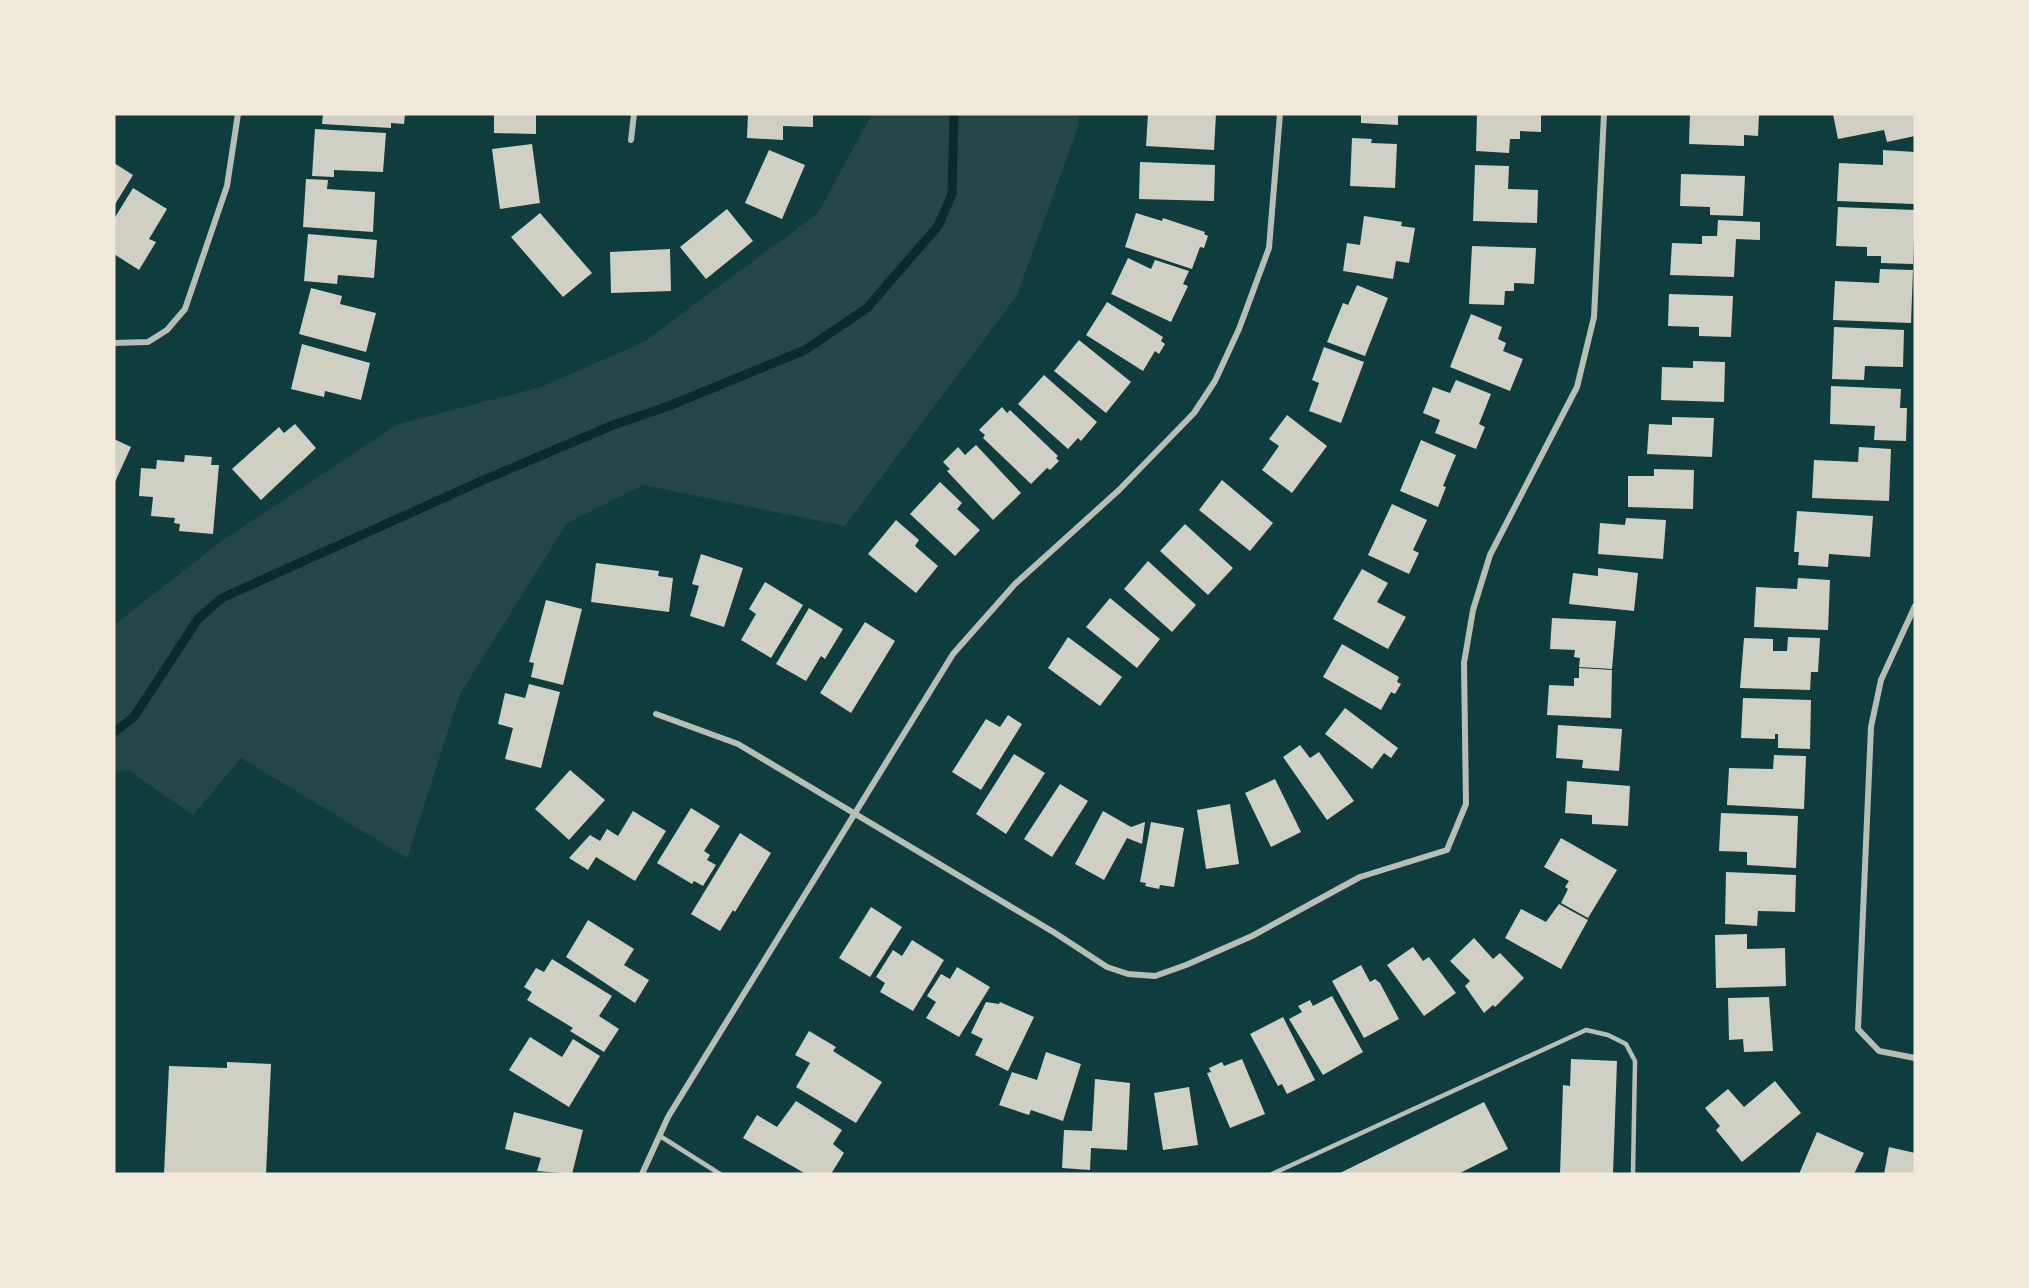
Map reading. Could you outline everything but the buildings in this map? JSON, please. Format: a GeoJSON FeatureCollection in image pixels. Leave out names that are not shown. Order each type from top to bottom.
{"type":"FeatureCollection","features":[{"type":"Feature","properties":{"kind":"street"},"geometry":{"type":"LineString","coordinates":[[114,343],[148,342],[166,330],[185,309],[227,186],[238,114]]}},
{"type":"Feature","properties":{"kind":"street"},"geometry":{"type":"LineString","coordinates":[[632,140],[634,114]]}},
{"type":"Feature","properties":{"kind":"street"},"geometry":{"type":"LineString","coordinates":[[642,1174],[668,1117],[953,654],[1015,584],[1119,490],[1194,414],[1215,381],[1239,329],[1269,248],[1280,114]]}},
{"type":"Feature","properties":{"kind":"street"},"geometry":{"type":"LineString","coordinates":[[656,714],[738,744],[1055,933],[1107,967],[1128,974],[1155,976],[1186,965],[1252,936],[1360,878],[1446,850],[1466,804],[1464,663],[1473,610],[1490,555],[1577,387],[1594,317],[1604,114]]}},
{"type":"Feature","properties":{"kind":"street"},"geometry":{"type":"LineString","coordinates":[[1915,606],[1881,680],[1871,727],[1858,1029],[1879,1051],[1915,1058]]}},
{"type":"Feature","properties":{"kind":"lane"},"geometry":{"type":"LineString","coordinates":[[1272,1174],[1586,1030],[1608,1035],[1626,1044],[1635,1061],[1633,1174]]}},
{"type":"Feature","properties":{"kind":"lane"},"geometry":{"type":"LineString","coordinates":[[660,1136],[720,1174]]}},
{"type":"Feature","properties":{"kind":"shaded area"},"geometry":{"type":"Polygon","coordinates":[[[872,114],[1079,114],[1078,127],[1017,295],[845,526],[643,485],[567,523],[460,694],[407,858],[241,758],[193,815],[128,770],[114,772],[114,625],[223,540],[396,425],[541,387],[644,342],[818,213],[872,114]]]}},
{"type":"Feature","properties":{"kind":"waterway"},"geometry":{"type":"LineString","coordinates":[[114,732],[133,718],[198,619],[222,598],[479,482],[613,425],[669,406],[805,350],[867,308],[938,226],[952,194],[954,114]]}}]}
